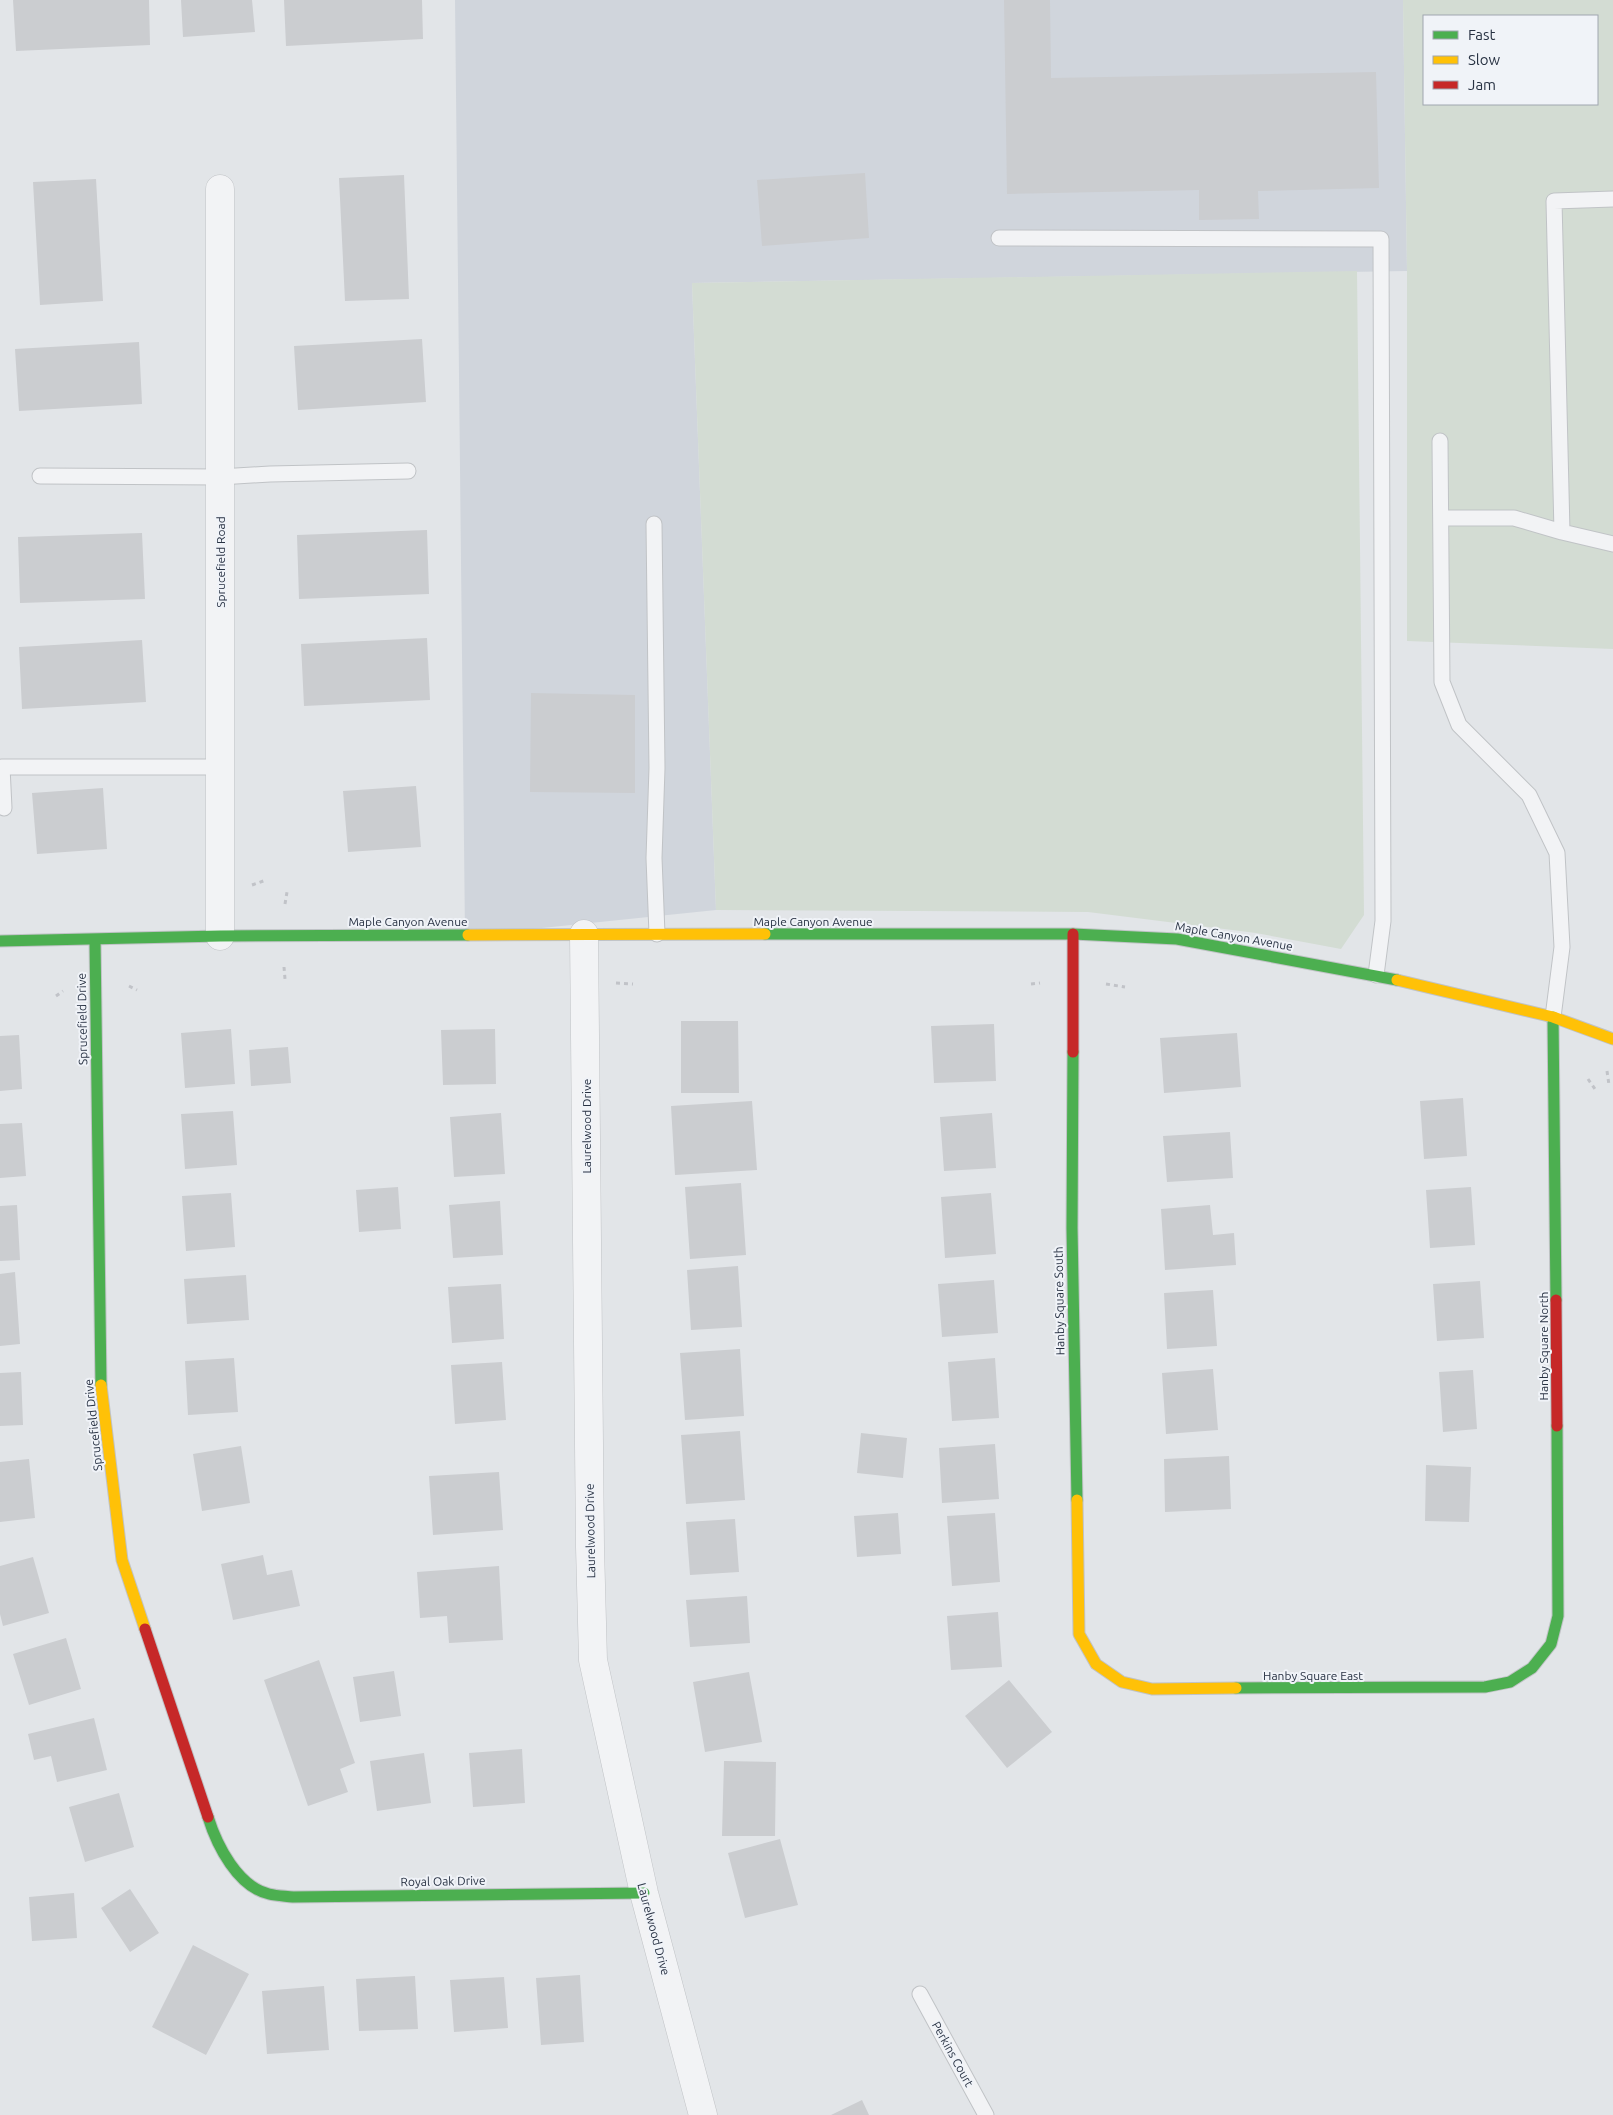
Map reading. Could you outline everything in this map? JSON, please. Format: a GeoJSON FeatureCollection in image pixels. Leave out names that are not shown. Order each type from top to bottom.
{"type":"FeatureCollection","features":[{"type":"Feature","properties":{"kind":"street","name":"Sprucefield Road"},"geometry":{"type":"LineString","coordinates":[[220,188],[220,936]]}},
{"type":"Feature","properties":{"kind":"street","name":"Maple Canyon Avenue"},"geometry":{"type":"LineString","coordinates":[[0,941],[220,936],[584,934],[1073,934],[1177,939],[1376,974],[1553,1017],[1613,1040]]}},
{"type":"Feature","properties":{"kind":"street","name":"Laurelwood Drive"},"geometry":{"type":"LineString","coordinates":[[584,934],[589,1518],[593,1660],[644,1892],[703,2115]]}},
{"type":"Feature","properties":{"kind":"street","name":"Hanby Square South"},"geometry":{"type":"LineString","coordinates":[[1073,934],[1072,1228],[1077,1600],[1079,1634],[1096,1664]]}},
{"type":"Feature","properties":{"kind":"street","name":"Sprucefield Drive"},"geometry":{"type":"LineString","coordinates":[[95,940],[101,1383],[122,1560],[216,1842],[244,1882]]}},
{"type":"Feature","properties":{"kind":"street","name":"Hanby Square North"},"geometry":{"type":"LineString","coordinates":[[1532,1668],[1551,1644],[1558,1616],[1553,1017]]}},
{"type":"Feature","properties":{"kind":"street","name":"Hanby Square East"},"geometry":{"type":"LineString","coordinates":[[1096,1664],[1122,1682],[1152,1690],[1485,1687],[1510,1682],[1532,1668]]}},
{"type":"Feature","properties":{"kind":"street","name":"Royal Oak Drive"},"geometry":{"type":"LineString","coordinates":[[244,1882],[268,1894],[293,1897],[644,1892]]}},
{"type":"Feature","properties":{"kind":"lane"},"geometry":{"type":"LineString","coordinates":[[1562,532],[1554,200],[1613,200]]}},
{"type":"Feature","properties":{"kind":"lane"},"geometry":{"type":"LineString","coordinates":[[999,238],[1381,239],[1383,921],[1376,974]]}},
{"type":"Feature","properties":{"kind":"lane"},"geometry":{"type":"LineString","coordinates":[[1440,441],[1442,682],[1459,725],[1529,795],[1557,853],[1562,947],[1553,1017]]}},
{"type":"Feature","properties":{"kind":"lane"},"geometry":{"type":"LineString","coordinates":[[40,476],[220,477],[270,474],[408,472]]}},
{"type":"Feature","properties":{"kind":"lane"},"geometry":{"type":"LineString","coordinates":[[1441,518],[1514,518],[1613,544]]}},
{"type":"Feature","properties":{"kind":"lane"},"geometry":{"type":"LineString","coordinates":[[654,524],[657,759],[654,858],[657,934]]}},
{"type":"Feature","properties":{"kind":"lane"},"geometry":{"type":"LineString","coordinates":[[4,808],[2,767],[220,767]]}},
{"type":"Feature","properties":{"kind":"lane","name":"Perkins Court"},"geometry":{"type":"LineString","coordinates":[[920,1994],[986,2115]]}},
{"type":"Feature","properties":{"kind":"path"},"geometry":{"type":"LineString","coordinates":[[250,886],[266,880]]}},
{"type":"Feature","properties":{"kind":"path"},"geometry":{"type":"LineString","coordinates":[[615,983],[633,984]]}},
{"type":"Feature","properties":{"kind":"path"},"geometry":{"type":"LineString","coordinates":[[1102,983],[1125,987]]}},
{"type":"Feature","properties":{"kind":"path"},"geometry":{"type":"LineString","coordinates":[[1585,1074],[1595,1089]]}},
{"type":"Feature","properties":{"kind":"shaded area"},"geometry":{"type":"Polygon","coordinates":[[[455,0],[1403,0],[1407,271],[692,283],[716,910],[465,936],[455,0]]]}},
{"type":"Feature","properties":{"kind":"shaded area"},"geometry":{"type":"Polygon","coordinates":[[[1403,0],[1613,0],[1613,649],[1407,641],[1407,271],[1403,0]]]}},
{"type":"Feature","properties":{"kind":"shaded area"},"geometry":{"type":"Polygon","coordinates":[[[1357,271],[1364,915],[1341,949],[1256,933],[1088,912],[716,910],[692,283],[1357,271]]]}},
{"type":"Feature","properties":{"kind":"building"},"geometry":{"type":"Polygon","coordinates":[[[13,0],[149,0],[150,45],[16,51],[13,0]]]}},
{"type":"Feature","properties":{"kind":"building"},"geometry":{"type":"Polygon","coordinates":[[[181,0],[252,0],[255,32],[183,37],[181,0]]]}},
{"type":"Feature","properties":{"kind":"building"},"geometry":{"type":"Polygon","coordinates":[[[284,0],[422,0],[423,39],[286,46],[284,0]]]}},
{"type":"Feature","properties":{"kind":"building"},"geometry":{"type":"Polygon","coordinates":[[[1004,0],[1050,0],[1051,78],[1376,72],[1379,188],[1258,191],[1259,219],[1199,220],[1199,190],[1007,194],[1004,0]]]}},
{"type":"Feature","properties":{"kind":"building"},"geometry":{"type":"Polygon","coordinates":[[[865,173],[869,238],[762,246],[757,180],[865,173]]]}},
{"type":"Feature","properties":{"kind":"building"},"geometry":{"type":"Polygon","coordinates":[[[404,175],[409,299],[345,301],[339,178],[404,175]]]}},
{"type":"Feature","properties":{"kind":"building"},"geometry":{"type":"Polygon","coordinates":[[[96,179],[103,301],[40,305],[33,182],[96,179]]]}},
{"type":"Feature","properties":{"kind":"building"},"geometry":{"type":"Polygon","coordinates":[[[422,339],[426,402],[298,410],[294,346],[422,339]]]}},
{"type":"Feature","properties":{"kind":"building"},"geometry":{"type":"Polygon","coordinates":[[[139,342],[142,404],[19,411],[15,349],[139,342]]]}},
{"type":"Feature","properties":{"kind":"building"},"geometry":{"type":"Polygon","coordinates":[[[427,530],[429,594],[299,599],[297,535],[427,530]]]}},
{"type":"Feature","properties":{"kind":"building"},"geometry":{"type":"Polygon","coordinates":[[[142,533],[145,599],[20,603],[18,537],[142,533]]]}},
{"type":"Feature","properties":{"kind":"building"},"geometry":{"type":"Polygon","coordinates":[[[427,638],[430,700],[304,706],[301,644],[427,638]]]}},
{"type":"Feature","properties":{"kind":"building"},"geometry":{"type":"Polygon","coordinates":[[[142,640],[146,702],[22,709],[19,647],[142,640]]]}},
{"type":"Feature","properties":{"kind":"building"},"geometry":{"type":"Polygon","coordinates":[[[531,693],[635,695],[635,793],[530,792],[531,693]]]}},
{"type":"Feature","properties":{"kind":"building"},"geometry":{"type":"Polygon","coordinates":[[[416,786],[421,847],[348,852],[343,791],[416,786]]]}},
{"type":"Feature","properties":{"kind":"building"},"geometry":{"type":"Polygon","coordinates":[[[103,788],[107,849],[37,854],[32,793],[103,788]]]}},
{"type":"Feature","properties":{"kind":"building"},"geometry":{"type":"Polygon","coordinates":[[[681,1021],[738,1021],[739,1093],[681,1093],[681,1021]]]}},
{"type":"Feature","properties":{"kind":"building"},"geometry":{"type":"Polygon","coordinates":[[[994,1024],[996,1081],[934,1083],[931,1026],[994,1024]]]}},
{"type":"Feature","properties":{"kind":"building"},"geometry":{"type":"Polygon","coordinates":[[[231,1029],[235,1084],[185,1088],[181,1033],[231,1029]]]}},
{"type":"Feature","properties":{"kind":"building"},"geometry":{"type":"Polygon","coordinates":[[[495,1029],[496,1084],[443,1085],[441,1030],[495,1029]]]}},
{"type":"Feature","properties":{"kind":"building"},"geometry":{"type":"Polygon","coordinates":[[[1237,1033],[1241,1087],[1164,1093],[1160,1038],[1237,1033]]]}},
{"type":"Feature","properties":{"kind":"building"},"geometry":{"type":"Polygon","coordinates":[[[19,1035],[22,1089],[0,1091],[0,1036],[19,1035]]]}},
{"type":"Feature","properties":{"kind":"building"},"geometry":{"type":"Polygon","coordinates":[[[288,1047],[291,1083],[251,1086],[249,1050],[288,1047]]]}},
{"type":"Feature","properties":{"kind":"building"},"geometry":{"type":"Polygon","coordinates":[[[1463,1098],[1467,1156],[1424,1159],[1420,1101],[1463,1098]]]}},
{"type":"Feature","properties":{"kind":"building"},"geometry":{"type":"Polygon","coordinates":[[[752,1101],[757,1170],[675,1175],[671,1106],[752,1101]]]}},
{"type":"Feature","properties":{"kind":"building"},"geometry":{"type":"Polygon","coordinates":[[[233,1111],[237,1165],[185,1169],[181,1114],[233,1111]]]}},
{"type":"Feature","properties":{"kind":"building"},"geometry":{"type":"Polygon","coordinates":[[[501,1113],[505,1174],[454,1177],[450,1117],[501,1113]]]}},
{"type":"Feature","properties":{"kind":"building"},"geometry":{"type":"Polygon","coordinates":[[[992,1113],[996,1168],[944,1171],[940,1117],[992,1113]]]}},
{"type":"Feature","properties":{"kind":"building"},"geometry":{"type":"Polygon","coordinates":[[[22,1123],[26,1176],[0,1178],[0,1124],[22,1123]]]}},
{"type":"Feature","properties":{"kind":"building"},"geometry":{"type":"Polygon","coordinates":[[[1230,1132],[1233,1178],[1167,1182],[1163,1136],[1230,1132]]]}},
{"type":"Feature","properties":{"kind":"building"},"geometry":{"type":"Polygon","coordinates":[[[741,1183],[746,1255],[690,1259],[685,1187],[741,1183]]]}},
{"type":"Feature","properties":{"kind":"building"},"geometry":{"type":"Polygon","coordinates":[[[398,1187],[401,1229],[359,1232],[356,1190],[398,1187]]]}},
{"type":"Feature","properties":{"kind":"building"},"geometry":{"type":"Polygon","coordinates":[[[1471,1187],[1475,1245],[1430,1248],[1426,1190],[1471,1187]]]}},
{"type":"Feature","properties":{"kind":"building"},"geometry":{"type":"Polygon","coordinates":[[[231,1193],[235,1247],[186,1251],[182,1196],[231,1193]]]}},
{"type":"Feature","properties":{"kind":"building"},"geometry":{"type":"Polygon","coordinates":[[[991,1193],[996,1254],[945,1258],[941,1197],[991,1193]]]}},
{"type":"Feature","properties":{"kind":"building"},"geometry":{"type":"Polygon","coordinates":[[[500,1201],[503,1255],[453,1258],[449,1205],[500,1201]]]}},
{"type":"Feature","properties":{"kind":"building"},"geometry":{"type":"Polygon","coordinates":[[[17,1205],[20,1260],[0,1261],[0,1206],[17,1205]]]}},
{"type":"Feature","properties":{"kind":"building"},"geometry":{"type":"Polygon","coordinates":[[[1210,1205],[1213,1235],[1234,1233],[1236,1265],[1165,1270],[1161,1209],[1210,1205]]]}},
{"type":"Feature","properties":{"kind":"building"},"geometry":{"type":"Polygon","coordinates":[[[738,1266],[742,1327],[691,1330],[687,1270],[738,1266]]]}},
{"type":"Feature","properties":{"kind":"building"},"geometry":{"type":"Polygon","coordinates":[[[15,1272],[20,1344],[0,1346],[0,1274],[15,1272]]]}},
{"type":"Feature","properties":{"kind":"building"},"geometry":{"type":"Polygon","coordinates":[[[246,1275],[249,1320],[187,1324],[184,1279],[246,1275]]]}},
{"type":"Feature","properties":{"kind":"building"},"geometry":{"type":"Polygon","coordinates":[[[994,1280],[998,1333],[942,1337],[938,1284],[994,1280]]]}},
{"type":"Feature","properties":{"kind":"building"},"geometry":{"type":"Polygon","coordinates":[[[1480,1281],[1484,1338],[1437,1341],[1433,1284],[1480,1281]]]}},
{"type":"Feature","properties":{"kind":"building"},"geometry":{"type":"Polygon","coordinates":[[[501,1284],[504,1339],[452,1343],[448,1287],[501,1284]]]}},
{"type":"Feature","properties":{"kind":"building"},"geometry":{"type":"Polygon","coordinates":[[[1213,1290],[1217,1346],[1167,1349],[1164,1293],[1213,1290]]]}},
{"type":"Feature","properties":{"kind":"building"},"geometry":{"type":"Polygon","coordinates":[[[740,1349],[744,1416],[685,1420],[680,1353],[740,1349]]]}},
{"type":"Feature","properties":{"kind":"building"},"geometry":{"type":"Polygon","coordinates":[[[234,1358],[238,1412],[188,1415],[185,1361],[234,1358]]]}},
{"type":"Feature","properties":{"kind":"building"},"geometry":{"type":"Polygon","coordinates":[[[995,1358],[999,1418],[952,1421],[948,1362],[995,1358]]]}},
{"type":"Feature","properties":{"kind":"building"},"geometry":{"type":"Polygon","coordinates":[[[502,1362],[506,1420],[455,1424],[451,1365],[502,1362]]]}},
{"type":"Feature","properties":{"kind":"building"},"geometry":{"type":"Polygon","coordinates":[[[1213,1369],[1218,1430],[1166,1434],[1162,1373],[1213,1369]]]}},
{"type":"Feature","properties":{"kind":"building"},"geometry":{"type":"Polygon","coordinates":[[[1473,1370],[1477,1429],[1443,1432],[1439,1372],[1473,1370]]]}},
{"type":"Feature","properties":{"kind":"building"},"geometry":{"type":"Polygon","coordinates":[[[21,1372],[23,1425],[0,1426],[0,1373],[21,1372]]]}},
{"type":"Feature","properties":{"kind":"building"},"geometry":{"type":"Polygon","coordinates":[[[740,1431],[745,1500],[686,1504],[681,1435],[740,1431]]]}},
{"type":"Feature","properties":{"kind":"building"},"geometry":{"type":"Polygon","coordinates":[[[861,1433],[907,1438],[903,1478],[857,1473],[861,1433]]]}},
{"type":"Feature","properties":{"kind":"building"},"geometry":{"type":"Polygon","coordinates":[[[995,1444],[999,1499],[942,1503],[939,1448],[995,1444]]]}},
{"type":"Feature","properties":{"kind":"building"},"geometry":{"type":"Polygon","coordinates":[[[241,1446],[250,1503],[202,1511],[193,1454],[241,1446]]]}},
{"type":"Feature","properties":{"kind":"building"},"geometry":{"type":"Polygon","coordinates":[[[1229,1456],[1231,1509],[1165,1512],[1164,1459],[1229,1456]]]}},
{"type":"Feature","properties":{"kind":"building"},"geometry":{"type":"Polygon","coordinates":[[[29,1459],[35,1518],[0,1522],[0,1462],[29,1459]]]}},
{"type":"Feature","properties":{"kind":"building"},"geometry":{"type":"Polygon","coordinates":[[[1426,1465],[1471,1467],[1469,1522],[1425,1521],[1426,1465]]]}},
{"type":"Feature","properties":{"kind":"building"},"geometry":{"type":"Polygon","coordinates":[[[499,1472],[503,1530],[433,1535],[429,1476],[499,1472]]]}},
{"type":"Feature","properties":{"kind":"building"},"geometry":{"type":"Polygon","coordinates":[[[898,1513],[901,1554],[857,1557],[854,1516],[898,1513]]]}},
{"type":"Feature","properties":{"kind":"building"},"geometry":{"type":"Polygon","coordinates":[[[995,1513],[1000,1582],[952,1586],[947,1516],[995,1513]]]}},
{"type":"Feature","properties":{"kind":"building"},"geometry":{"type":"Polygon","coordinates":[[[735,1519],[739,1572],[690,1575],[686,1522],[735,1519]]]}},
{"type":"Feature","properties":{"kind":"building"},"geometry":{"type":"Polygon","coordinates":[[[263,1555],[267,1575],[292,1570],[300,1606],[233,1620],[221,1564],[263,1555]]]}},
{"type":"Feature","properties":{"kind":"building"},"geometry":{"type":"Polygon","coordinates":[[[33,1557],[49,1613],[3,1626],[0,1614],[0,1566],[33,1557]]]}},
{"type":"Feature","properties":{"kind":"building"},"geometry":{"type":"Polygon","coordinates":[[[499,1566],[503,1640],[449,1643],[447,1616],[420,1618],[417,1572],[499,1566]]]}},
{"type":"Feature","properties":{"kind":"building"},"geometry":{"type":"Polygon","coordinates":[[[747,1596],[750,1643],[690,1647],[686,1600],[747,1596]]]}},
{"type":"Feature","properties":{"kind":"building"},"geometry":{"type":"Polygon","coordinates":[[[998,1612],[1002,1667],[951,1670],[947,1616],[998,1612]]]}},
{"type":"Feature","properties":{"kind":"building"},"geometry":{"type":"Polygon","coordinates":[[[66,1638],[81,1689],[29,1705],[13,1654],[66,1638]]]}},
{"type":"Feature","properties":{"kind":"building"},"geometry":{"type":"Polygon","coordinates":[[[319,1660],[355,1763],[340,1769],[348,1792],[308,1806],[264,1680],[319,1660]]]}},
{"type":"Feature","properties":{"kind":"building"},"geometry":{"type":"Polygon","coordinates":[[[394,1671],[401,1716],[360,1722],[353,1677],[394,1671]]]}},
{"type":"Feature","properties":{"kind":"building"},"geometry":{"type":"Polygon","coordinates":[[[749,1672],[762,1742],[705,1752],[693,1682],[749,1672]]]}},
{"type":"Feature","properties":{"kind":"building"},"geometry":{"type":"Polygon","coordinates":[[[1009,1680],[1052,1732],[1007,1768],[965,1716],[1009,1680]]]}},
{"type":"Feature","properties":{"kind":"building"},"geometry":{"type":"Polygon","coordinates":[[[94,1718],[107,1770],[57,1782],[51,1756],[34,1760],[28,1734],[94,1718]]]}},
{"type":"Feature","properties":{"kind":"building"},"geometry":{"type":"Polygon","coordinates":[[[522,1749],[525,1803],[473,1807],[469,1753],[522,1749]]]}},
{"type":"Feature","properties":{"kind":"building"},"geometry":{"type":"Polygon","coordinates":[[[424,1753],[431,1803],[377,1811],[370,1761],[424,1753]]]}},
{"type":"Feature","properties":{"kind":"building"},"geometry":{"type":"Polygon","coordinates":[[[724,1761],[776,1762],[775,1836],[722,1836],[724,1761]]]}},
{"type":"Feature","properties":{"kind":"building"},"geometry":{"type":"Polygon","coordinates":[[[119,1793],[134,1847],[85,1862],[69,1807],[119,1793]]]}},
{"type":"Feature","properties":{"kind":"building"},"geometry":{"type":"Polygon","coordinates":[[[780,1839],[798,1905],[745,1918],[728,1853],[780,1839]]]}},
{"type":"Feature","properties":{"kind":"building"},"geometry":{"type":"Polygon","coordinates":[[[130,1889],[159,1933],[130,1952],[101,1908],[130,1889]]]}},
{"type":"Feature","properties":{"kind":"building"},"geometry":{"type":"Polygon","coordinates":[[[74,1893],[77,1938],[32,1941],[29,1897],[74,1893]]]}},
{"type":"Feature","properties":{"kind":"building"},"geometry":{"type":"Polygon","coordinates":[[[193,1945],[249,1974],[206,2055],[152,2027],[193,1945]]]}},
{"type":"Feature","properties":{"kind":"building"},"geometry":{"type":"Polygon","coordinates":[[[580,1975],[584,2042],[541,2045],[536,1978],[580,1975]]]}},
{"type":"Feature","properties":{"kind":"building"},"geometry":{"type":"Polygon","coordinates":[[[415,1976],[418,2029],[359,2031],[356,1979],[415,1976]]]}},
{"type":"Feature","properties":{"kind":"building"},"geometry":{"type":"Polygon","coordinates":[[[504,1977],[508,2028],[454,2032],[450,1980],[504,1977]]]}},
{"type":"Feature","properties":{"kind":"building"},"geometry":{"type":"Polygon","coordinates":[[[324,1986],[329,2050],[267,2054],[262,1991],[324,1986]]]}},
{"type":"Feature","properties":{"kind":"building"},"geometry":{"type":"Polygon","coordinates":[[[862,2100],[869,2115],[831,2115],[862,2100]]]}},
{"type":"Feature","properties":{"kind":"traffic: fast"},"geometry":{"type":"LineString","coordinates":[[765,934],[1073,934],[1177,939],[1397,980]]}},
{"type":"Feature","properties":{"kind":"traffic: fast"},"geometry":{"type":"LineString","coordinates":[[0,941],[220,936],[468,935]]}},
{"type":"Feature","properties":{"kind":"traffic: fast"},"geometry":{"type":"LineString","coordinates":[[95,940],[101,1385]]}},
{"type":"Feature","properties":{"kind":"traffic: fast"},"geometry":{"type":"LineString","coordinates":[[1553,1017],[1556,1300]]}},
{"type":"Feature","properties":{"kind":"traffic: fast"},"geometry":{"type":"LineString","coordinates":[[1073,1052],[1072,1228],[1077,1500]]}},
{"type":"Feature","properties":{"kind":"traffic: fast"},"geometry":{"type":"LineString","coordinates":[[1236,1688],[1485,1687],[1510,1682],[1532,1668],[1551,1644],[1558,1616],[1557,1426]]}},
{"type":"Feature","properties":{"kind":"traffic: fast"},"geometry":{"type":"LineString","coordinates":[[208,1817],[223,1852],[238,1874],[258,1890],[272,1895],[293,1897],[644,1893]]}},
{"type":"Feature","properties":{"kind":"traffic: slow"},"geometry":{"type":"LineString","coordinates":[[468,935],[765,934]]}},
{"type":"Feature","properties":{"kind":"traffic: slow"},"geometry":{"type":"LineString","coordinates":[[1397,980],[1553,1017],[1613,1039]]}},
{"type":"Feature","properties":{"kind":"traffic: slow"},"geometry":{"type":"LineString","coordinates":[[101,1385],[122,1560],[145,1629]]}},
{"type":"Feature","properties":{"kind":"traffic: slow"},"geometry":{"type":"LineString","coordinates":[[1077,1500],[1079,1634],[1096,1664],[1122,1682],[1152,1689],[1236,1688]]}},
{"type":"Feature","properties":{"kind":"traffic: jam"},"geometry":{"type":"LineString","coordinates":[[1073,934],[1073,1052]]}},
{"type":"Feature","properties":{"kind":"traffic: jam"},"geometry":{"type":"LineString","coordinates":[[1556,1300],[1557,1426]]}},
{"type":"Feature","properties":{"kind":"traffic: jam"},"geometry":{"type":"LineString","coordinates":[[145,1629],[208,1817]]}}]}
